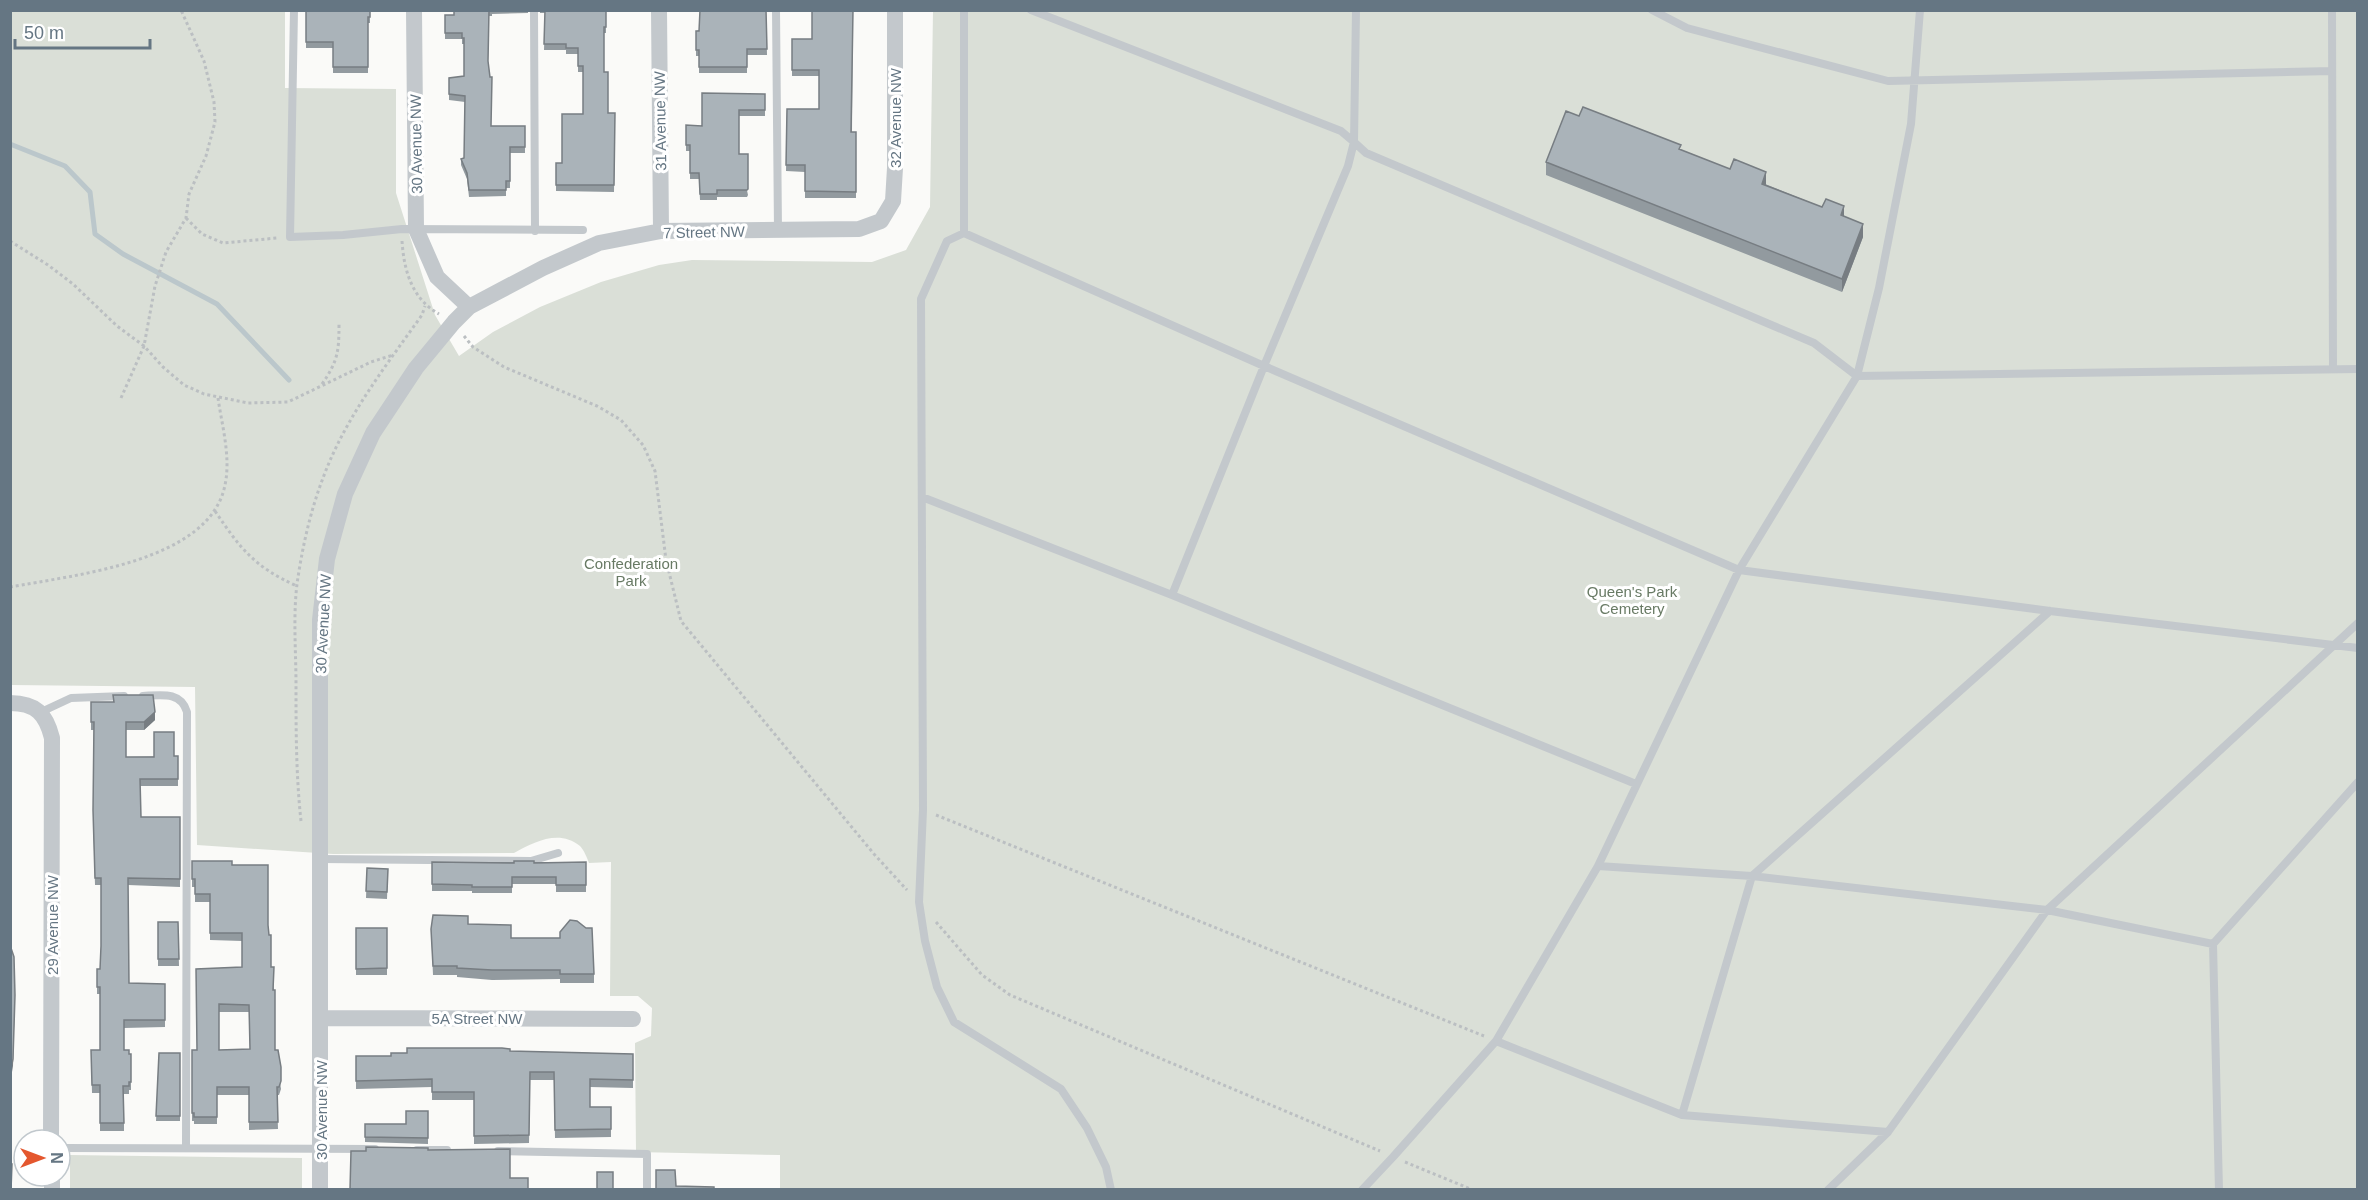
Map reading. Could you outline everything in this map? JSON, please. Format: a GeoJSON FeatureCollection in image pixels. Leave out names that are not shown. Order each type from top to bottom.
{"type":"FeatureCollection","features":[{"type":"Feature","properties":{"kind":"street","name":"30 Avenue NW"},"geometry":{"type":"LineString","coordinates":[[320,1190],[322,1018],[320,620],[327,559],[345,494],[373,433],[416,368],[469,307],[437,277],[409,229],[414,10]]}},
{"type":"Feature","properties":{"kind":"street","name":"31 Avenue NW"},"geometry":{"type":"LineString","coordinates":[[659,10],[662,231]]}},
{"type":"Feature","properties":{"kind":"street","name":"32 Avenue NW"},"geometry":{"type":"LineString","coordinates":[[880,221],[893,201],[895,10]]}},
{"type":"Feature","properties":{"kind":"street","name":"7 Street NW"},"geometry":{"type":"LineString","coordinates":[[469,307],[543,268],[599,243],[662,231],[860,229],[880,221]]}},
{"type":"Feature","properties":{"kind":"street"},"geometry":{"type":"LineString","coordinates":[[10,702],[30,705],[41,712]]}},
{"type":"Feature","properties":{"kind":"street","name":"29 Avenue NW"},"geometry":{"type":"LineString","coordinates":[[41,712],[52,738],[51,1128]]}},
{"type":"Feature","properties":{"kind":"street","name":"5A Street NW"},"geometry":{"type":"LineString","coordinates":[[322,1018],[633,1019]]}},
{"type":"Feature","properties":{"kind":"lane"},"geometry":{"type":"LineString","coordinates":[[294,10],[290,237],[409,229],[583,230]]}},
{"type":"Feature","properties":{"kind":"lane"},"geometry":{"type":"LineString","coordinates":[[534,10],[535,231]]}},
{"type":"Feature","properties":{"kind":"lane"},"geometry":{"type":"LineString","coordinates":[[776,10],[778,231]]}},
{"type":"Feature","properties":{"kind":"lane"},"geometry":{"type":"LineString","coordinates":[[964,10],[964,233]]}},
{"type":"Feature","properties":{"kind":"lane"},"geometry":{"type":"LineString","coordinates":[[1031,10],[1341,131],[1366,153],[1814,343],[1857,376],[2358,369]]}},
{"type":"Feature","properties":{"kind":"lane"},"geometry":{"type":"LineString","coordinates":[[1172,596],[1264,366],[1348,166],[1354,142],[1356,10]]}},
{"type":"Feature","properties":{"kind":"lane"},"geometry":{"type":"LineString","coordinates":[[1652,10],[1687,27],[1888,81],[2332,71]]}},
{"type":"Feature","properties":{"kind":"lane"},"geometry":{"type":"LineString","coordinates":[[1362,1190],[1496,1041],[1598,866],[1739,570],[1857,376],[1879,288],[1911,124],[1920,10]]}},
{"type":"Feature","properties":{"kind":"lane"},"geometry":{"type":"LineString","coordinates":[[2332,10],[2333,369]]}},
{"type":"Feature","properties":{"kind":"lane"},"geometry":{"type":"LineString","coordinates":[[1111,1190],[1106,1167],[1087,1128],[1061,1089],[954,1022],[937,987],[925,940],[919,902],[923,810],[921,299],[946,241],[964,233],[1264,366],[1739,570],[2358,648]]}},
{"type":"Feature","properties":{"kind":"lane"},"geometry":{"type":"LineString","coordinates":[[922,498],[1172,596],[1636,784]]}},
{"type":"Feature","properties":{"kind":"lane"},"geometry":{"type":"LineString","coordinates":[[1682,1115],[1752,876],[2050,611]]}},
{"type":"Feature","properties":{"kind":"lane"},"geometry":{"type":"LineString","coordinates":[[1828,1190],[1888,1132],[2047,910],[2336,646],[2358,623]]}},
{"type":"Feature","properties":{"kind":"lane"},"geometry":{"type":"LineString","coordinates":[[41,712],[71,698],[169,695],[180,700],[186,708],[186,1148]]}},
{"type":"Feature","properties":{"kind":"lane"},"geometry":{"type":"LineString","coordinates":[[2218,1190],[2212,944],[2358,782]]}},
{"type":"Feature","properties":{"kind":"lane"},"geometry":{"type":"LineString","coordinates":[[321,859],[531,861],[558,853]]}},
{"type":"Feature","properties":{"kind":"lane"},"geometry":{"type":"LineString","coordinates":[[1598,866],[1752,876],[2047,910],[2212,944]]}},
{"type":"Feature","properties":{"kind":"lane"},"geometry":{"type":"LineString","coordinates":[[1496,1041],[1682,1115],[1888,1132]]}},
{"type":"Feature","properties":{"kind":"lane"},"geometry":{"type":"LineString","coordinates":[[72,1148],[384,1149]]}},
{"type":"Feature","properties":{"kind":"lane"},"geometry":{"type":"LineString","coordinates":[[408,1150],[455,1150]]}},
{"type":"Feature","properties":{"kind":"lane"},"geometry":{"type":"LineString","coordinates":[[491,1151],[647,1154],[647,1190]]}},
{"type":"Feature","properties":{"kind":"path"},"geometry":{"type":"LineString","coordinates":[[121,398],[144,346],[154,286],[166,252],[186,218],[189,194],[206,156],[214,122],[214,102],[204,61],[182,10]]}},
{"type":"Feature","properties":{"kind":"path"},"geometry":{"type":"LineString","coordinates":[[186,218],[202,234],[223,243],[290,237]]}},
{"type":"Feature","properties":{"kind":"path"},"geometry":{"type":"LineString","coordinates":[[10,241],[57,271],[117,326],[144,346],[184,385],[218,398],[248,403],[274,403],[288,402],[321,385],[342,378],[371,362],[393,355],[422,315],[425,306],[406,272],[409,229]]}},
{"type":"Feature","properties":{"kind":"path"},"geometry":{"type":"LineString","coordinates":[[321,385],[333,368],[339,352],[339,324]]}},
{"type":"Feature","properties":{"kind":"path"},"geometry":{"type":"LineString","coordinates":[[10,587],[110,567],[144,557],[171,546],[200,528],[214,511],[225,485],[227,468],[218,398]]}},
{"type":"Feature","properties":{"kind":"path"},"geometry":{"type":"LineString","coordinates":[[214,511],[243,551],[259,565],[297,586]]}},
{"type":"Feature","properties":{"kind":"path"},"geometry":{"type":"LineString","coordinates":[[923,810],[1496,1041]]}},
{"type":"Feature","properties":{"kind":"green space","name":"Queen's Park Cemetery"},"geometry":{"type":"Polygon","coordinates":[[[11,11],[285,11],[285,88],[396,89],[396,193],[435,315],[459,356],[493,332],[540,307],[601,282],[659,265],[692,260],[872,262],[906,250],[930,207],[933,11],[2357,11],[2357,1189],[780,1189],[780,1155],[636,1152],[635,1043],[651,1036],[652,1008],[638,996],[610,996],[611,862],[589,863],[580,846],[564,838],[538,841],[514,853],[333,854],[197,845],[195,687],[11,685],[11,11]]]}},
{"type":"Feature","properties":{"kind":"green space"},"geometry":{"type":"Polygon","coordinates":[[[72,1155],[302,1158],[302,1189],[70,1189],[72,1188],[72,1155]]]}},
{"type":"Feature","properties":{"kind":"building"},"geometry":{"type":"Polygon","coordinates":[[[306,10],[370,10],[368,67],[333,67],[333,42],[306,42],[306,10]]]}},
{"type":"Feature","properties":{"kind":"building"},"geometry":{"type":"Polygon","coordinates":[[[454,10],[489,10],[488,61],[490,77],[492,77],[491,126],[525,126],[525,147],[510,147],[510,181],[506,181],[506,190],[469,190],[467,173],[461,159],[464,158],[465,96],[449,94],[449,78],[464,76],[462,33],[445,33],[445,15],[454,15],[454,10]]]}},
{"type":"Feature","properties":{"kind":"building"},"geometry":{"type":"Polygon","coordinates":[[[545,10],[606,10],[604,72],[608,72],[608,113],[615,113],[614,185],[556,185],[556,163],[562,163],[562,114],[583,114],[583,66],[578,66],[578,48],[566,48],[566,44],[544,44],[545,10]]]}},
{"type":"Feature","properties":{"kind":"building"},"geometry":{"type":"Polygon","coordinates":[[[700,10],[766,10],[767,49],[747,49],[747,67],[699,67],[696,31],[699,31],[700,10]]]}},
{"type":"Feature","properties":{"kind":"building"},"geometry":{"type":"Polygon","coordinates":[[[812,10],[853,10],[851,132],[856,132],[856,192],[805,191],[805,165],[786,165],[787,109],[819,109],[819,70],[792,70],[792,39],[812,39],[812,10]]]}},
{"type":"Feature","properties":{"kind":"building"},"geometry":{"type":"Polygon","coordinates":[[[702,93],[765,94],[765,110],[739,110],[739,154],[748,154],[747,190],[717,190],[717,194],[700,194],[699,173],[690,173],[690,145],[686,145],[686,125],[702,126],[702,93]]]}},
{"type":"Feature","properties":{"kind":"building"},"geometry":{"type":"Polygon","coordinates":[[[1583,107],[1681,145],[1679,149],[1730,169],[1734,159],[1766,172],[1762,184],[1822,207],[1826,199],[1844,206],[1841,215],[1863,224],[1842,279],[1546,162],[1566,111],[1579,116],[1583,107]]]}},
{"type":"Feature","properties":{"kind":"building"},"geometry":{"type":"Polygon","coordinates":[[[113,695],[153,695],[155,712],[144,722],[126,722],[126,757],[154,757],[154,732],[174,732],[174,756],[178,756],[178,779],[140,779],[141,817],[180,817],[180,879],[128,878],[129,983],[165,984],[165,1020],[124,1020],[124,1050],[129,1050],[131,1054],[131,1082],[129,1086],[123,1086],[124,1123],[100,1123],[100,1085],[92,1085],[91,1050],[100,1050],[100,987],[97,987],[97,969],[100,969],[101,878],[95,878],[94,722],[91,722],[91,702],[114,702],[113,695]]]}},
{"type":"Feature","properties":{"kind":"building"},"geometry":{"type":"Polygon","coordinates":[[[192,861],[232,861],[232,865],[268,865],[268,925],[269,935],[271,935],[271,967],[274,967],[273,990],[275,990],[275,1050],[278,1050],[281,1067],[281,1081],[277,1087],[278,1122],[249,1122],[249,1087],[217,1087],[217,1117],[194,1117],[192,1113],[192,1050],[197,1050],[196,969],[242,967],[242,933],[210,933],[210,894],[195,894],[195,879],[192,879],[192,861]],[[219,1004],[219,1050],[250,1049],[249,1005],[219,1004]]]}},
{"type":"Feature","properties":{"kind":"building"},"geometry":{"type":"Polygon","coordinates":[[[514,861],[586,862],[586,885],[556,885],[556,877],[512,877],[512,887],[432,884],[432,862],[514,863],[514,861]]]}},
{"type":"Feature","properties":{"kind":"building"},"geometry":{"type":"Polygon","coordinates":[[[367,868],[388,869],[387,892],[366,891],[367,868]]]}},
{"type":"Feature","properties":{"kind":"building"},"geometry":{"type":"Polygon","coordinates":[[[433,915],[468,916],[468,924],[511,925],[511,938],[560,938],[560,932],[570,920],[577,921],[586,928],[592,928],[594,974],[560,974],[560,970],[492,970],[433,966],[431,929],[433,915]]]}},
{"type":"Feature","properties":{"kind":"building"},"geometry":{"type":"Polygon","coordinates":[[[158,922],[178,922],[179,959],[158,959],[158,922]]]}},
{"type":"Feature","properties":{"kind":"building"},"geometry":{"type":"Polygon","coordinates":[[[10,928],[14,957],[15,995],[13,1059],[10,1065],[10,928]]]}},
{"type":"Feature","properties":{"kind":"building"},"geometry":{"type":"Polygon","coordinates":[[[356,928],[387,928],[387,968],[356,969],[356,928]]]}},
{"type":"Feature","properties":{"kind":"building"},"geometry":{"type":"Polygon","coordinates":[[[407,1048],[502,1048],[510,1049],[510,1051],[633,1054],[633,1080],[590,1079],[590,1107],[611,1107],[611,1129],[555,1130],[554,1072],[530,1072],[529,1135],[474,1136],[474,1092],[432,1092],[432,1079],[356,1081],[356,1056],[391,1056],[391,1053],[407,1053],[407,1048]]]}},
{"type":"Feature","properties":{"kind":"building"},"geometry":{"type":"Polygon","coordinates":[[[159,1053],[180,1053],[180,1116],[156,1116],[159,1053]]]}},
{"type":"Feature","properties":{"kind":"building"},"geometry":{"type":"Polygon","coordinates":[[[406,1111],[428,1111],[428,1138],[365,1137],[365,1124],[406,1124],[406,1111]]]}},
{"type":"Feature","properties":{"kind":"building"},"geometry":{"type":"Polygon","coordinates":[[[366,1147],[428,1148],[428,1150],[510,1149],[510,1178],[528,1178],[528,1190],[350,1190],[351,1151],[366,1151],[366,1147]]]}},
{"type":"Feature","properties":{"kind":"building"},"geometry":{"type":"Polygon","coordinates":[[[10,1164],[12,1164],[11,1190],[10,1164]]]}},
{"type":"Feature","properties":{"kind":"building"},"geometry":{"type":"Polygon","coordinates":[[[656,1170],[675,1170],[676,1186],[714,1187],[714,1190],[656,1190],[656,1170]]]}},
{"type":"Feature","properties":{"kind":"building"},"geometry":{"type":"Polygon","coordinates":[[[597,1172],[613,1172],[613,1190],[597,1190],[597,1172]]]}},
{"type":"Feature","properties":{"kind":"waterway"},"geometry":{"type":"LineString","coordinates":[[10,144],[65,166],[90,192],[95,234],[123,254],[217,304],[289,380]]}},
{"type":"Feature","properties":{"kind":"park label","name":"Confederation Park"},"geometry":{"type":"Point","coordinates":[631,572]}}]}
